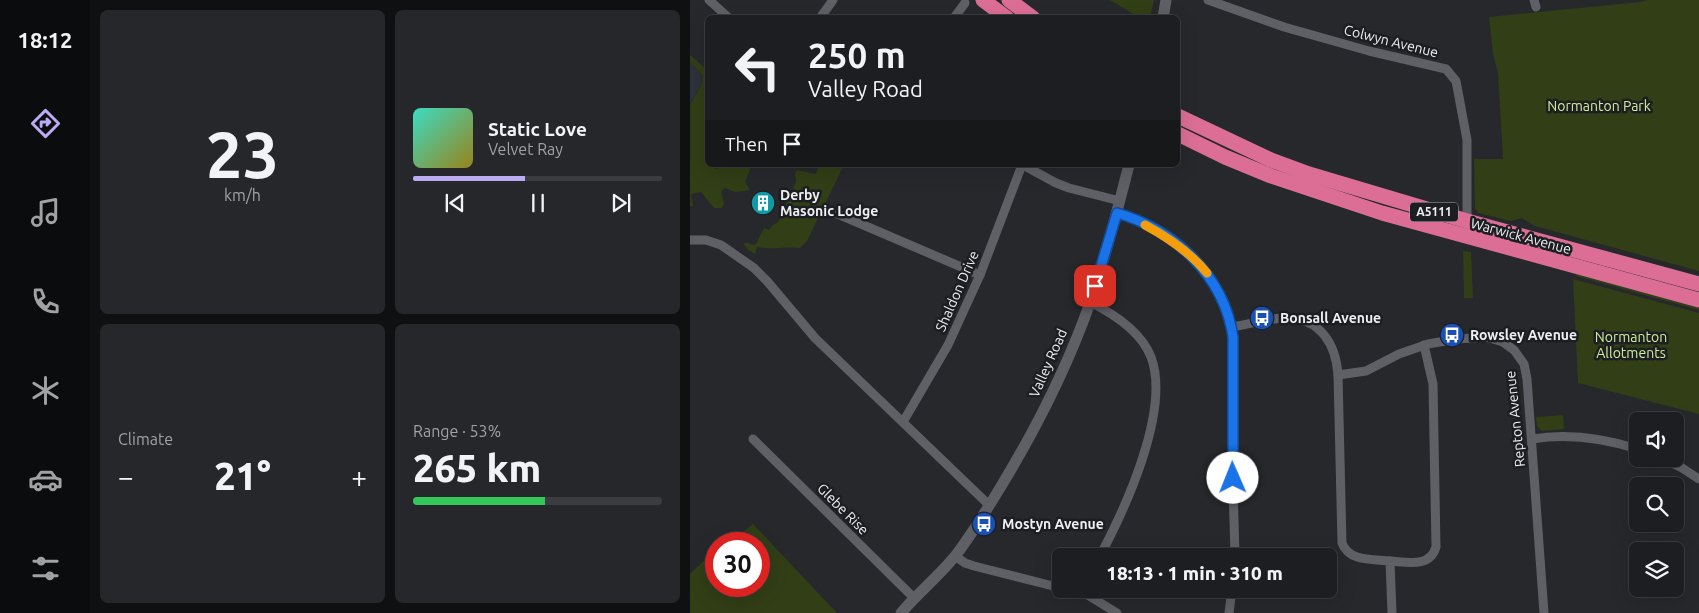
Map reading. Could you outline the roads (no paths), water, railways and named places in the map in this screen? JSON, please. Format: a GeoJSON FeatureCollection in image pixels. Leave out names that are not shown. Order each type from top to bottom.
{"type":"FeatureCollection","features":[{"type":"Feature","properties":{"kind":"highway"},"geometry":{"type":"LineString","coordinates":[[983,0],[1003,15]]}},
{"type":"Feature","properties":{"kind":"highway"},"geometry":{"type":"LineString","coordinates":[[1009,0],[1029,15]]}},
{"type":"Feature","properties":{"kind":"highway","name":"Warwick Avenue"},"geometry":{"type":"LineString","coordinates":[[1180,117],[1272,160],[1309,174],[1467,221],[1699,284]]}},
{"type":"Feature","properties":{"kind":"highway","name":"Warwick Avenue"},"geometry":{"type":"LineString","coordinates":[[1180,135],[1225,157],[1271,176],[1382,213],[1699,300]]}},
{"type":"Feature","properties":{"kind":"street"},"geometry":{"type":"LineString","coordinates":[[709,0],[726,15]]}},
{"type":"Feature","properties":{"kind":"street"},"geometry":{"type":"LineString","coordinates":[[822,15],[833,0]]}},
{"type":"Feature","properties":{"kind":"street"},"geometry":{"type":"LineString","coordinates":[[1164,15],[1166,0]]}},
{"type":"Feature","properties":{"kind":"street","name":"Colwyn Avenue"},"geometry":{"type":"LineString","coordinates":[[1208,0],[1291,29],[1369,51],[1446,69],[1456,81],[1467,140],[1467,221]]}},
{"type":"Feature","properties":{"kind":"street"},"geometry":{"type":"LineString","coordinates":[[956,15],[965,3]]}},
{"type":"Feature","properties":{"kind":"street","name":"Shaldon Drive"},"geometry":{"type":"LineString","coordinates":[[903,422],[948,345],[980,275],[1022,167]]}},
{"type":"Feature","properties":{"kind":"street"},"geometry":{"type":"LineString","coordinates":[[1027,167],[1056,183],[1070,188],[1120,200]]}},
{"type":"Feature","properties":{"kind":"street","name":"Valley Road"},"geometry":{"type":"LineString","coordinates":[[901,613],[955,556],[990,505],[1047,403],[1090,302],[1117,213],[1128,167]]}},
{"type":"Feature","properties":{"kind":"street"},"geometry":{"type":"LineString","coordinates":[[833,212],[980,275]]}},
{"type":"Feature","properties":{"kind":"street"},"geometry":{"type":"LineString","coordinates":[[1117,213],[1130,217],[1157,231],[1192,256],[1217,287],[1226,306],[1232,327],[1234,345],[1232,427],[1235,548]]}},
{"type":"Feature","properties":{"kind":"street"},"geometry":{"type":"LineString","coordinates":[[690,240],[706,240],[721,244],[745,261],[767,281],[815,338],[990,505]]}},
{"type":"Feature","properties":{"kind":"street"},"geometry":{"type":"LineString","coordinates":[[1090,302],[1126,324],[1135,332],[1153,364],[1157,394],[1153,421],[1136,476],[1117,524],[1104,548]]}},
{"type":"Feature","properties":{"kind":"street"},"geometry":{"type":"LineString","coordinates":[[1232,327],[1294,318],[1310,324],[1322,333],[1333,348],[1337,361],[1338,375],[1343,545],[1348,553],[1359,558],[1390,561],[1424,562],[1433,555],[1436,547],[1433,384],[1424,345]]}},
{"type":"Feature","properties":{"kind":"street","name":"Repton Avenue"},"geometry":{"type":"LineString","coordinates":[[1338,375],[1366,371],[1399,354],[1424,345],[1457,339],[1486,337],[1500,341],[1512,348],[1521,359],[1526,372],[1544,613]]}},
{"type":"Feature","properties":{"kind":"street"},"geometry":{"type":"LineString","coordinates":[[1532,439],[1553,436],[1578,437],[1629,446]]}},
{"type":"Feature","properties":{"kind":"street","name":"Glebe Rise"},"geometry":{"type":"LineString","coordinates":[[753,440],[914,598]]}},
{"type":"Feature","properties":{"kind":"street"},"geometry":{"type":"LineString","coordinates":[[1680,467],[1699,479]]}},
{"type":"Feature","properties":{"kind":"street"},"geometry":{"type":"LineString","coordinates":[[955,556],[965,563],[974,566],[1052,586]]}},
{"type":"Feature","properties":{"kind":"street"},"geometry":{"type":"LineString","coordinates":[[1390,561],[1392,613]]}},
{"type":"Feature","properties":{"kind":"street"},"geometry":{"type":"LineString","coordinates":[[1094,598],[1117,613]]}},
{"type":"Feature","properties":{"kind":"street"},"geometry":{"type":"LineString","coordinates":[[1229,613],[1231,598]]}},
{"type":"Feature","properties":{"kind":"place","name":"Derby Masonic Lodge"},"geometry":{"type":"Point","coordinates":[763,203]}},
{"type":"Feature","properties":{"kind":"place","name":"Bonsall Avenue"},"geometry":{"type":"Point","coordinates":[1262,318]}},
{"type":"Feature","properties":{"kind":"place","name":"Rowsley Avenue"},"geometry":{"type":"Point","coordinates":[1452,335]}},
{"type":"Feature","properties":{"kind":"place","name":"Mostyn Avenue"},"geometry":{"type":"Point","coordinates":[984,524]}},
{"type":"Feature","properties":{"kind":"park label","name":"Normanton Park"},"geometry":{"type":"Point","coordinates":[1599,106]}},
{"type":"Feature","properties":{"kind":"park label","name":"Normanton Allotments"},"geometry":{"type":"Point","coordinates":[1631,346]}}]}
